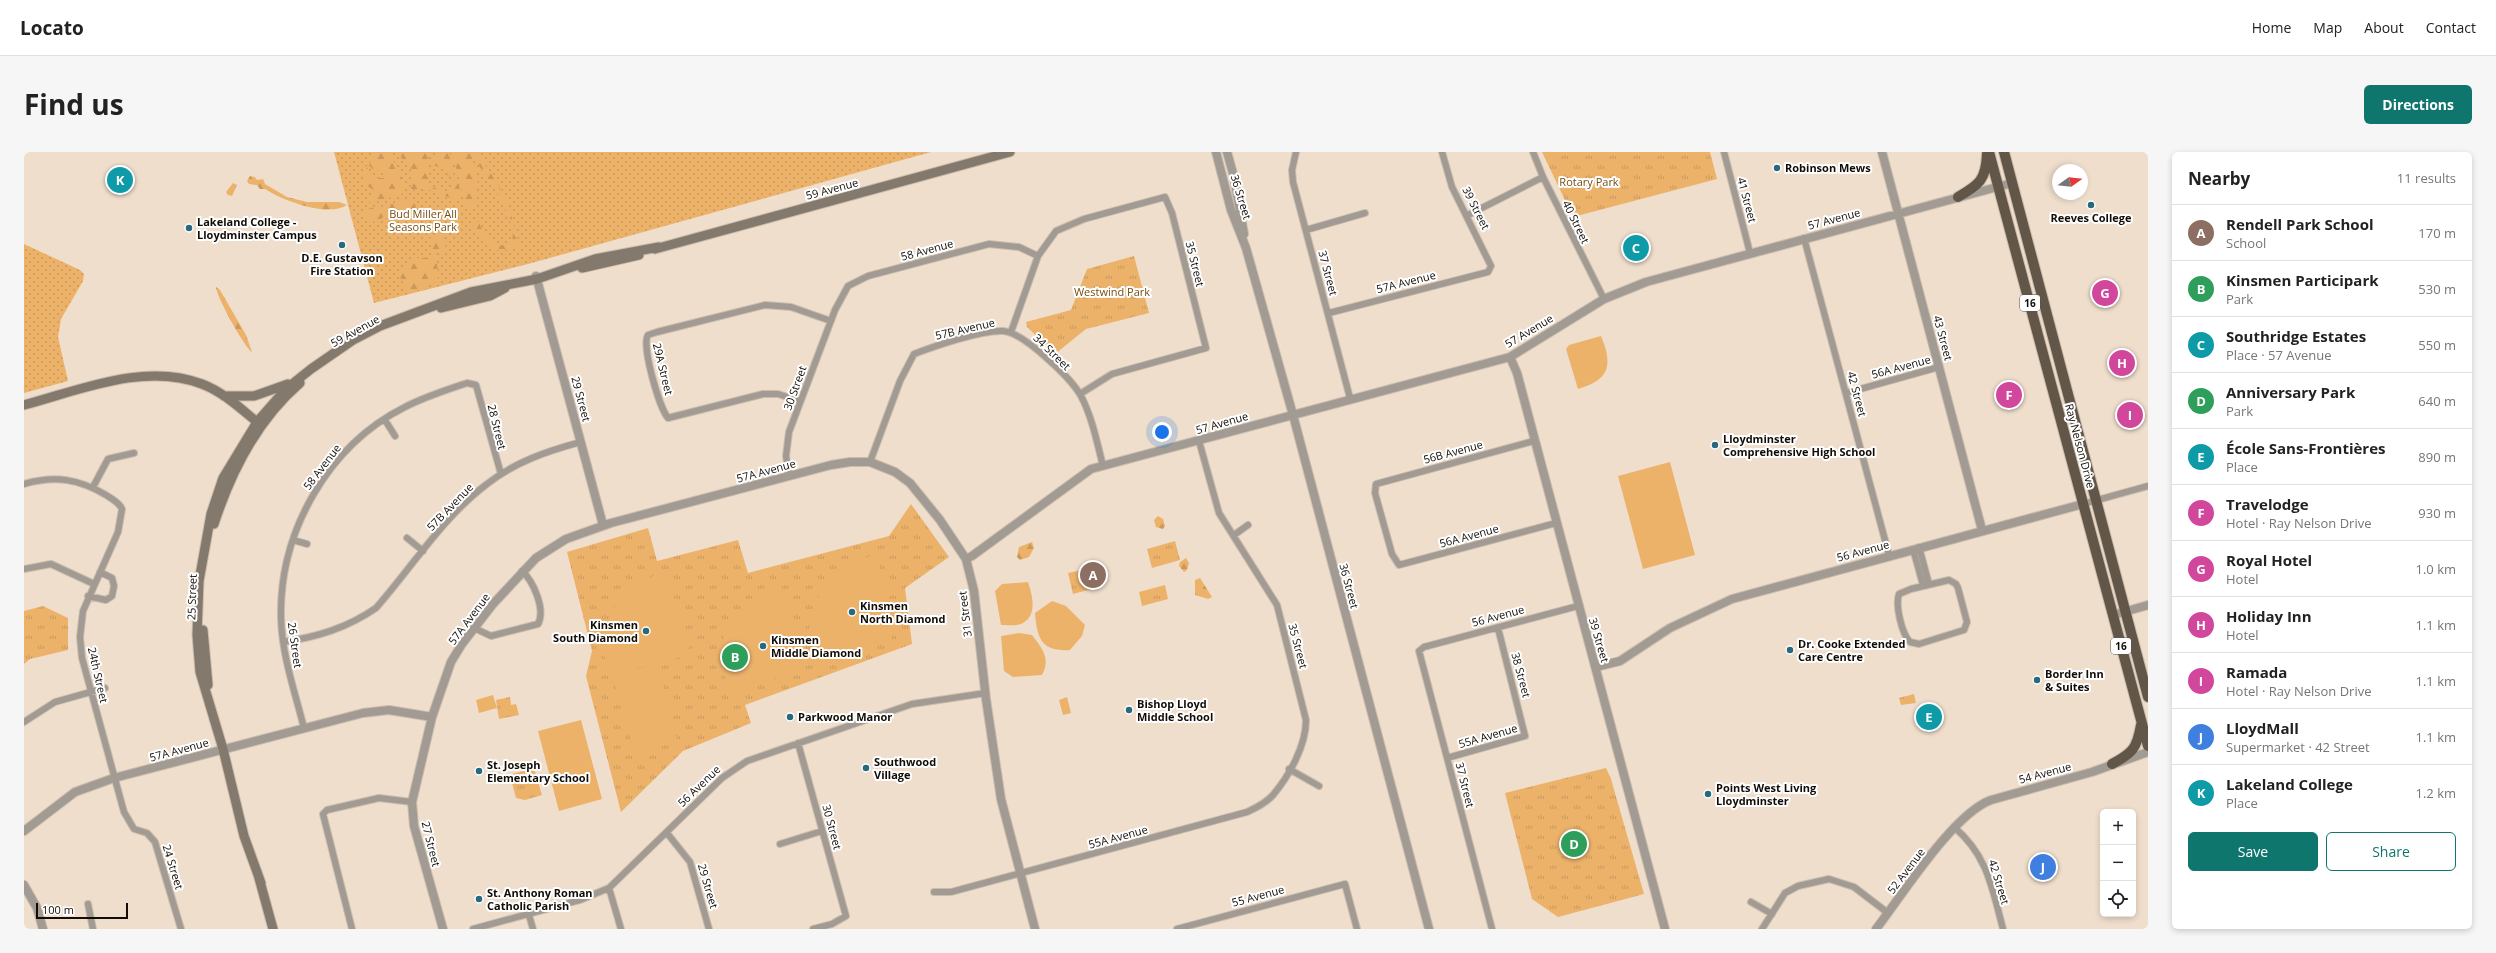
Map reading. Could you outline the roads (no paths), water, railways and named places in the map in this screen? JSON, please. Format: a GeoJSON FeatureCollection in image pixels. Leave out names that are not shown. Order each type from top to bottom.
{"type":"FeatureCollection","features":[{"type":"Feature","properties":{"kind":"highway","name":"Ray Nelson Drive"},"geometry":{"type":"LineString","coordinates":[[1988,152],[1999,186],[2148,746]]}},
{"type":"Feature","properties":{"kind":"highway"},"geometry":{"type":"LineString","coordinates":[[1958,197],[1972,189],[1982,179],[1986,170],[1988,152]]}},
{"type":"Feature","properties":{"kind":"highway","name":"Ray Nelson Drive"},"geometry":{"type":"LineString","coordinates":[[2004,152],[2148,697]]}},
{"type":"Feature","properties":{"kind":"highway"},"geometry":{"type":"LineString","coordinates":[[2112,764],[2126,757],[2135,748],[2141,721]]}},
{"type":"Feature","properties":{"kind":"main road","name":"59 Avenue"},"geometry":{"type":"LineString","coordinates":[[260,424],[303,382],[329,360],[366,337],[418,315],[536,278],[659,248],[1010,152]]}},
{"type":"Feature","properties":{"kind":"main road","name":"59 Avenue"},"geometry":{"type":"LineString","coordinates":[[260,424],[286,389],[311,368],[353,340],[380,326],[425,308],[488,292]]}},
{"type":"Feature","properties":{"kind":"main road"},"geometry":{"type":"LineString","coordinates":[[224,396],[242,397],[270,392],[286,386],[311,368]]}},
{"type":"Feature","properties":{"kind":"main road"},"geometry":{"type":"LineString","coordinates":[[24,405],[124,379],[149,376],[194,382],[224,396],[260,424]]}},
{"type":"Feature","properties":{"kind":"main road","name":"25 Street"},"geometry":{"type":"LineString","coordinates":[[209,696],[200,672],[197,612],[202,560],[211,514],[223,478],[260,424]]}},
{"type":"Feature","properties":{"kind":"main road","name":"25 Street"},"geometry":{"type":"LineString","coordinates":[[209,696],[202,618],[207,554],[214,524],[229,484],[260,424]]}},
{"type":"Feature","properties":{"kind":"main road"},"geometry":{"type":"LineString","coordinates":[[209,696],[236,796],[244,836],[261,883],[273,929]]}},
{"type":"Feature","properties":{"kind":"street","name":"36 Street"},"geometry":{"type":"LineString","coordinates":[[1216,152],[1231,210],[1246,248],[1293,414],[1430,929]]}},
{"type":"Feature","properties":{"kind":"street","name":"36 Street"},"geometry":{"type":"LineString","coordinates":[[1227,152],[1234,177],[1246,248]]}},
{"type":"Feature","properties":{"kind":"street","name":"37 Street"},"geometry":{"type":"LineString","coordinates":[[1296,152],[1292,170],[1293,182],[1329,313],[1350,398]]}},
{"type":"Feature","properties":{"kind":"street","name":"39 Street"},"geometry":{"type":"LineString","coordinates":[[1442,152],[1452,187],[1468,215],[1491,266],[1488,272]]}},
{"type":"Feature","properties":{"kind":"street","name":"40 Street"},"geometry":{"type":"LineString","coordinates":[[1533,152],[1543,177],[1604,299]]}},
{"type":"Feature","properties":{"kind":"street","name":"41 Street"},"geometry":{"type":"LineString","coordinates":[[1724,152],[1750,253]]}},
{"type":"Feature","properties":{"kind":"street","name":"43 Street"},"geometry":{"type":"LineString","coordinates":[[1882,152],[1982,530]]}},
{"type":"Feature","properties":{"kind":"street"},"geometry":{"type":"LineString","coordinates":[[1468,215],[1543,177]]}},
{"type":"Feature","properties":{"kind":"street","name":"57 Avenue"},"geometry":{"type":"LineString","coordinates":[[966,559],[1085,473],[1103,466],[1199,441],[1350,398],[1510,357],[1604,299],[1646,282],[1804,238],[2012,183]]}},
{"type":"Feature","properties":{"kind":"street","name":"35 Street"},"geometry":{"type":"LineString","coordinates":[[1038,256],[1056,231],[1068,224],[1165,197],[1172,213],[1206,348],[1112,374],[1080,394]]}},
{"type":"Feature","properties":{"kind":"street"},"geometry":{"type":"LineString","coordinates":[[1306,230],[1365,213]]}},
{"type":"Feature","properties":{"kind":"street","name":"42 Street"},"geometry":{"type":"LineString","coordinates":[[1804,238],[1889,555]]}},
{"type":"Feature","properties":{"kind":"street","name":"58 Avenue"},"geometry":{"type":"LineString","coordinates":[[835,310],[848,286],[854,281],[868,276],[989,244],[1019,247],[1038,256]]}},
{"type":"Feature","properties":{"kind":"street"},"geometry":{"type":"LineString","coordinates":[[1011,332],[1038,256]]}},
{"type":"Feature","properties":{"kind":"street","name":"57A Avenue"},"geometry":{"type":"LineString","coordinates":[[1329,313],[1488,272]]}},
{"type":"Feature","properties":{"kind":"street","name":"29 Street"},"geometry":{"type":"LineString","coordinates":[[536,278],[603,525]]}},
{"type":"Feature","properties":{"kind":"street","name":"29A Street"},"geometry":{"type":"LineString","coordinates":[[800,401],[778,394],[763,394],[668,418],[661,405],[646,350],[645,339],[648,335],[657,332],[765,305],[792,307],[831,321]]}},
{"type":"Feature","properties":{"kind":"street","name":"30 Street"},"geometry":{"type":"LineString","coordinates":[[789,475],[787,446],[800,401],[835,310]]}},
{"type":"Feature","properties":{"kind":"street","name":"57B Avenue"},"geometry":{"type":"LineString","coordinates":[[870,462],[908,362],[914,354],[923,350],[989,333],[1011,332]]}},
{"type":"Feature","properties":{"kind":"street","name":"34 Street"},"geometry":{"type":"LineString","coordinates":[[1011,332],[1022,336],[1042,354],[1080,394],[1092,425],[1103,466]]}},
{"type":"Feature","properties":{"kind":"street","name":"39 Street"},"geometry":{"type":"LineString","coordinates":[[1510,357],[1517,373],[1665,929]]}},
{"type":"Feature","properties":{"kind":"street","name":"56A Avenue"},"geometry":{"type":"LineString","coordinates":[[1846,392],[1939,367]]}},
{"type":"Feature","properties":{"kind":"street","name":"58 Avenue"},"geometry":{"type":"LineString","coordinates":[[286,564],[304,510],[334,464],[355,442],[404,407],[467,383],[476,385]]}},
{"type":"Feature","properties":{"kind":"street","name":"28 Street"},"geometry":{"type":"LineString","coordinates":[[476,385],[501,474]]}},
{"type":"Feature","properties":{"kind":"street"},"geometry":{"type":"LineString","coordinates":[[384,420],[395,436]]}},
{"type":"Feature","properties":{"kind":"street","name":"35 Street"},"geometry":{"type":"LineString","coordinates":[[1199,441],[1219,513],[1277,605],[1306,720],[1305,735],[1289,769]]}},
{"type":"Feature","properties":{"kind":"street","name":"56B Avenue"},"geometry":{"type":"LineString","coordinates":[[1392,554],[1375,493],[1376,484],[1534,441]]}},
{"type":"Feature","properties":{"kind":"street","name":"57B Avenue"},"geometry":{"type":"LineString","coordinates":[[283,642],[332,631],[359,620],[376,608],[467,500],[501,474],[549,450],[581,442]]}},
{"type":"Feature","properties":{"kind":"street"},"geometry":{"type":"LineString","coordinates":[[24,484],[53,478],[72,480],[93,487],[108,459],[134,453]]}},
{"type":"Feature","properties":{"kind":"street","name":"57A Avenue"},"geometry":{"type":"LineString","coordinates":[[24,831],[75,792],[114,778],[374,711],[389,710],[432,717],[452,662],[474,628],[522,571],[544,552],[566,539],[603,525],[789,475],[841,463],[870,462]]}},
{"type":"Feature","properties":{"kind":"street","name":"31 Street"},"geometry":{"type":"LineString","coordinates":[[870,462],[886,467],[910,483],[940,520],[966,559],[974,591],[986,693],[1001,799],[1035,929]]}},
{"type":"Feature","properties":{"kind":"street","name":"56 Avenue"},"geometry":{"type":"LineString","coordinates":[[1596,667],[1620,660],[1670,628],[1732,598],[2148,486]]}},
{"type":"Feature","properties":{"kind":"street","name":"24th Street"},"geometry":{"type":"LineString","coordinates":[[93,487],[116,502],[122,509],[118,532],[88,596],[83,611],[80,637],[82,658],[114,778]]}},
{"type":"Feature","properties":{"kind":"street","name":"56A Avenue"},"geometry":{"type":"LineString","coordinates":[[1392,554],[1399,565],[1556,523]]}},
{"type":"Feature","properties":{"kind":"street"},"geometry":{"type":"LineString","coordinates":[[1234,535],[1248,525]]}},
{"type":"Feature","properties":{"kind":"street"},"geometry":{"type":"LineString","coordinates":[[407,538],[423,551]]}},
{"type":"Feature","properties":{"kind":"street"},"geometry":{"type":"LineString","coordinates":[[293,540],[306,544]]}},
{"type":"Feature","properties":{"kind":"street"},"geometry":{"type":"LineString","coordinates":[[1916,548],[1926,585]]}},
{"type":"Feature","properties":{"kind":"street"},"geometry":{"type":"LineString","coordinates":[[24,569],[51,564],[94,584]]}},
{"type":"Feature","properties":{"kind":"street","name":"26 Street"},"geometry":{"type":"LineString","coordinates":[[286,564],[282,598],[283,642],[286,664],[304,728]]}},
{"type":"Feature","properties":{"kind":"street"},"geometry":{"type":"LineString","coordinates":[[474,628],[491,636],[538,624],[541,614],[533,585],[522,571]]}},
{"type":"Feature","properties":{"kind":"street"},"geometry":{"type":"LineString","coordinates":[[88,596],[106,600],[112,596],[114,586],[112,578],[100,572]]}},
{"type":"Feature","properties":{"kind":"street"},"geometry":{"type":"LineString","coordinates":[[1949,580],[1956,584],[1966,618],[1966,627],[1961,632],[1915,644],[1906,637],[1897,599],[1902,592],[1926,585],[1949,580]]}},
{"type":"Feature","properties":{"kind":"street"},"geometry":{"type":"LineString","coordinates":[[2113,615],[2148,605]]}},
{"type":"Feature","properties":{"kind":"street","name":"56 Avenue"},"geometry":{"type":"LineString","coordinates":[[1424,647],[1578,606]]}},
{"type":"Feature","properties":{"kind":"street","name":"38 Street"},"geometry":{"type":"LineString","coordinates":[[1498,628],[1524,727]]}},
{"type":"Feature","properties":{"kind":"street","name":"37 Street"},"geometry":{"type":"LineString","coordinates":[[1424,647],[1419,651],[1421,661],[1492,929]]}},
{"type":"Feature","properties":{"kind":"street"},"geometry":{"type":"LineString","coordinates":[[24,722],[55,702],[105,688]]}},
{"type":"Feature","properties":{"kind":"street","name":"56 Avenue"},"geometry":{"type":"LineString","coordinates":[[473,929],[580,900],[609,888],[734,769],[766,754],[912,704],[986,693]]}},
{"type":"Feature","properties":{"kind":"street","name":"27 Street"},"geometry":{"type":"LineString","coordinates":[[432,717],[412,802],[414,826],[442,929]]}},
{"type":"Feature","properties":{"kind":"street","name":"55A Avenue"},"geometry":{"type":"LineString","coordinates":[[1447,758],[1525,736],[1524,727]]}},
{"type":"Feature","properties":{"kind":"street","name":"30 Street"},"geometry":{"type":"LineString","coordinates":[[798,743],[846,916],[832,924],[813,929]]}},
{"type":"Feature","properties":{"kind":"street","name":"54 Avenue"},"geometry":{"type":"LineString","coordinates":[[1954,827],[1969,811],[1986,801],[2148,752]]}},
{"type":"Feature","properties":{"kind":"street"},"geometry":{"type":"LineString","coordinates":[[1289,769],[1319,786]]}},
{"type":"Feature","properties":{"kind":"street","name":"55A Avenue"},"geometry":{"type":"LineString","coordinates":[[934,892],[951,892],[1247,812],[1273,795],[1289,769]]}},
{"type":"Feature","properties":{"kind":"street","name":"24 Street"},"geometry":{"type":"LineString","coordinates":[[114,778],[124,812],[130,825],[151,836],[155,842],[181,929]]}},
{"type":"Feature","properties":{"kind":"street"},"geometry":{"type":"LineString","coordinates":[[352,929],[323,814],[327,810],[378,798],[412,802]]}},
{"type":"Feature","properties":{"kind":"street","name":"42 Street"},"geometry":{"type":"LineString","coordinates":[[1954,827],[1971,843],[1984,863],[2003,929]]}},
{"type":"Feature","properties":{"kind":"street","name":"52 Avenue"},"geometry":{"type":"LineString","coordinates":[[1876,929],[1954,827]]}},
{"type":"Feature","properties":{"kind":"street"},"geometry":{"type":"LineString","coordinates":[[780,844],[822,831]]}},
{"type":"Feature","properties":{"kind":"street","name":"29 Street"},"geometry":{"type":"LineString","coordinates":[[667,833],[690,862],[709,929]]}},
{"type":"Feature","properties":{"kind":"street"},"geometry":{"type":"LineString","coordinates":[[1762,929],[1785,893],[1798,886],[1829,879],[1854,888],[1888,913]]}},
{"type":"Feature","properties":{"kind":"street","name":"55 Avenue"},"geometry":{"type":"LineString","coordinates":[[1178,929],[1345,884],[1357,929]]}},
{"type":"Feature","properties":{"kind":"street"},"geometry":{"type":"LineString","coordinates":[[24,886],[37,908],[43,929]]}},
{"type":"Feature","properties":{"kind":"street"},"geometry":{"type":"LineString","coordinates":[[609,888],[621,929]]}},
{"type":"Feature","properties":{"kind":"street"},"geometry":{"type":"LineString","coordinates":[[1751,902],[1772,914]]}},
{"type":"Feature","properties":{"kind":"street"},"geometry":{"type":"LineString","coordinates":[[88,904],[93,929]]}},
{"type":"Feature","properties":{"kind":"street"},"geometry":{"type":"LineString","coordinates":[[529,915],[533,929]]}},
{"type":"Feature","properties":{"kind":"place","name":"Robinson Mews"},"geometry":{"type":"Point","coordinates":[1777,168]}},
{"type":"Feature","properties":{"kind":"place","name":"Lakeland College"},"geometry":{"type":"Point","coordinates":[120,180]}},
{"type":"Feature","properties":{"kind":"place","name":"Reeves College"},"geometry":{"type":"Point","coordinates":[2091,205]}},
{"type":"Feature","properties":{"kind":"place","name":"Lakeland College - Lloydminster Campus"},"geometry":{"type":"Point","coordinates":[189,228]}},
{"type":"Feature","properties":{"kind":"place","name":"D.E. Gustavson Fire Station"},"geometry":{"type":"Point","coordinates":[342,245]}},
{"type":"Feature","properties":{"kind":"place","name":"Southridge Estates"},"geometry":{"type":"Point","coordinates":[1636,248]}},
{"type":"Feature","properties":{"kind":"place","name":"Royal Hotel"},"geometry":{"type":"Point","coordinates":[2105,293]}},
{"type":"Feature","properties":{"kind":"place","name":"Holiday Inn"},"geometry":{"type":"Point","coordinates":[2122,363]}},
{"type":"Feature","properties":{"kind":"place","name":"Travelodge"},"geometry":{"type":"Point","coordinates":[2009,395]}},
{"type":"Feature","properties":{"kind":"place","name":"Ramada"},"geometry":{"type":"Point","coordinates":[2130,415]}},
{"type":"Feature","properties":{"kind":"place","name":"Lloydminster Comprehensive High School"},"geometry":{"type":"Point","coordinates":[1715,445]}},
{"type":"Feature","properties":{"kind":"place","name":"Rendell Park School"},"geometry":{"type":"Point","coordinates":[1093,575]}},
{"type":"Feature","properties":{"kind":"place","name":"Kinsmen North Diamond"},"geometry":{"type":"Point","coordinates":[852,612]}},
{"type":"Feature","properties":{"kind":"place","name":"Kinsmen South Diamond"},"geometry":{"type":"Point","coordinates":[646,631]}},
{"type":"Feature","properties":{"kind":"place","name":"Kinsmen Middle Diamond"},"geometry":{"type":"Point","coordinates":[763,646]}},
{"type":"Feature","properties":{"kind":"place","name":"Dr. Cooke Extended Care Centre"},"geometry":{"type":"Point","coordinates":[1790,650]}},
{"type":"Feature","properties":{"kind":"place","name":"Kinsmen Participark"},"geometry":{"type":"Point","coordinates":[735,657]}},
{"type":"Feature","properties":{"kind":"place","name":"Border Inn & Suites"},"geometry":{"type":"Point","coordinates":[2037,680]}},
{"type":"Feature","properties":{"kind":"place","name":"Bishop Lloyd Middle School"},"geometry":{"type":"Point","coordinates":[1129,710]}},
{"type":"Feature","properties":{"kind":"place","name":"Parkwood Manor"},"geometry":{"type":"Point","coordinates":[790,717]}},
{"type":"Feature","properties":{"kind":"place","name":"École Sans-Frontières"},"geometry":{"type":"Point","coordinates":[1929,717]}},
{"type":"Feature","properties":{"kind":"place","name":"Southwood Village"},"geometry":{"type":"Point","coordinates":[866,768]}},
{"type":"Feature","properties":{"kind":"place","name":"St. Joseph Elementary School"},"geometry":{"type":"Point","coordinates":[479,771]}},
{"type":"Feature","properties":{"kind":"place","name":"Points West Living Lloydminster"},"geometry":{"type":"Point","coordinates":[1708,794]}},
{"type":"Feature","properties":{"kind":"place","name":"Anniversary Park"},"geometry":{"type":"Point","coordinates":[1574,844]}},
{"type":"Feature","properties":{"kind":"place","name":"LloydMall"},"geometry":{"type":"Point","coordinates":[2043,867]}},
{"type":"Feature","properties":{"kind":"place","name":"St. Anthony Roman Catholic Parish"},"geometry":{"type":"Point","coordinates":[479,899]}},
{"type":"Feature","properties":{"kind":"park label","name":"Rotary Park"},"geometry":{"type":"Point","coordinates":[1589,182]}},
{"type":"Feature","properties":{"kind":"park label","name":"Bud Miller All Seasons Park"},"geometry":{"type":"Point","coordinates":[423,220]}},
{"type":"Feature","properties":{"kind":"park label","name":"Westwind Park"},"geometry":{"type":"Point","coordinates":[1112,292]}}]}
